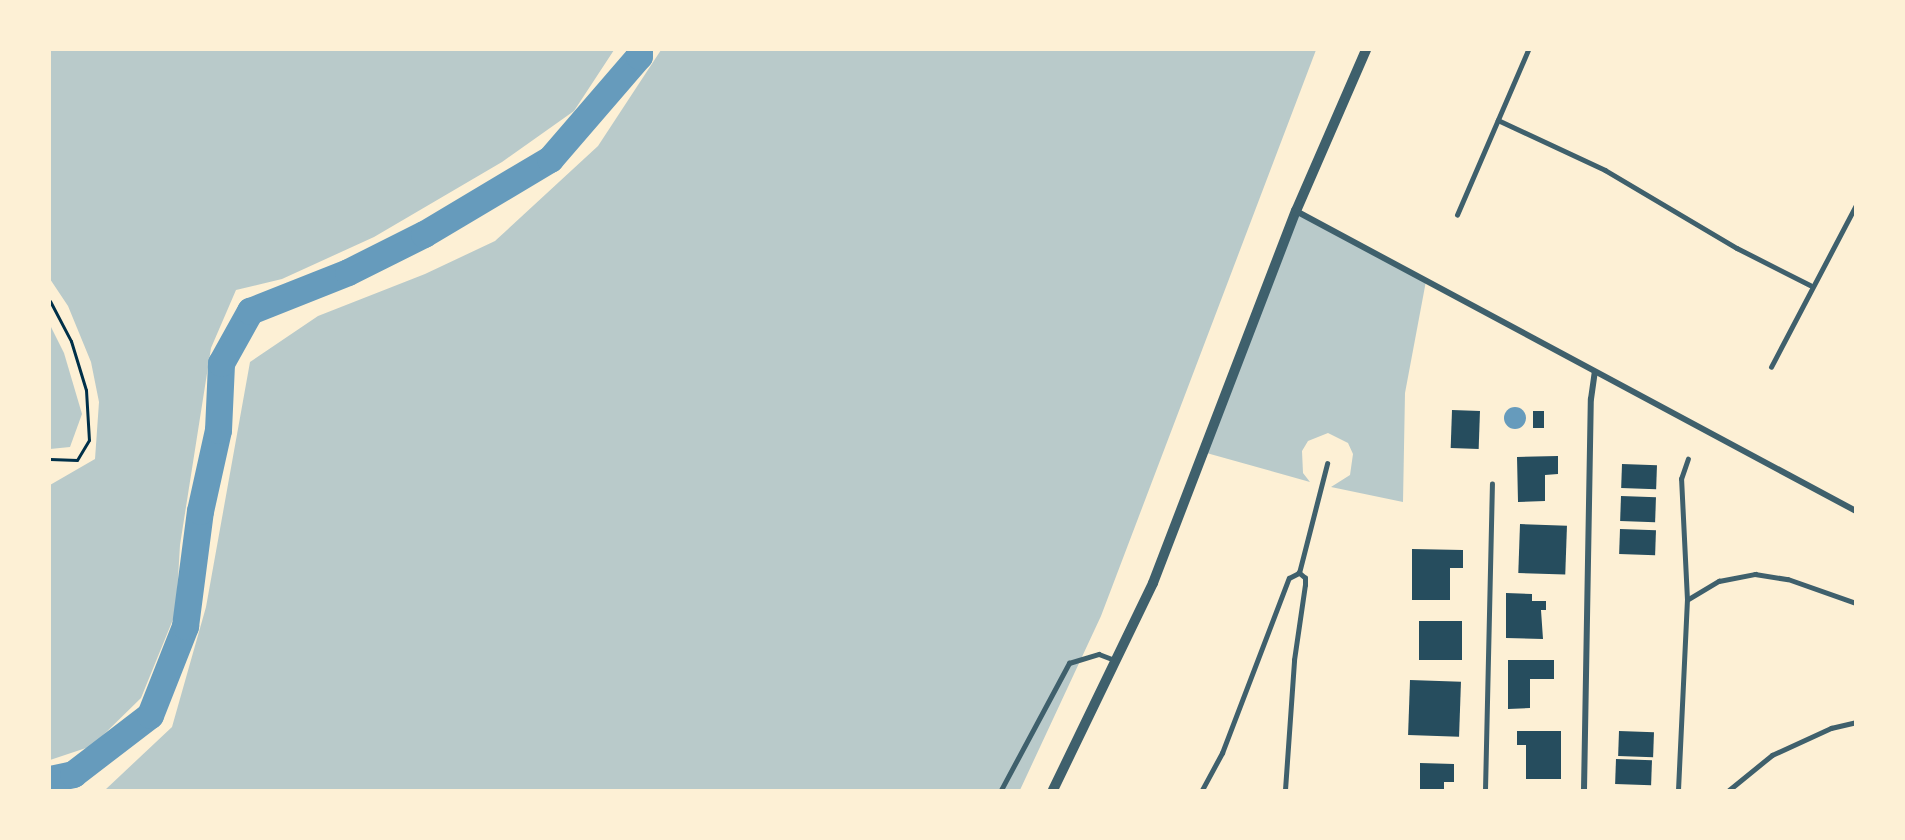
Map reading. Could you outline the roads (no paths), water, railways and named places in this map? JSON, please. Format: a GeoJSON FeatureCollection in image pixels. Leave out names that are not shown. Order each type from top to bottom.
{"type":"FeatureCollection","features":[{"type":"Feature","properties":{"kind":"street"},"geometry":{"type":"LineString","coordinates":[[1053,790],[1118,660],[1153,583],[1296,211],[1366,50]]}},
{"type":"Feature","properties":{"kind":"street"},"geometry":{"type":"LineString","coordinates":[[1296,211],[1856,511]]}},
{"type":"Feature","properties":{"kind":"street"},"geometry":{"type":"LineString","coordinates":[[1584,790],[1591,399],[1595,372]]}},
{"type":"Feature","properties":{"kind":"lane"},"geometry":{"type":"LineString","coordinates":[[1457,215],[1528,50]]}},
{"type":"Feature","properties":{"kind":"lane"},"geometry":{"type":"LineString","coordinates":[[1498,120],[1605,170],[1737,248],[1810,285]]}},
{"type":"Feature","properties":{"kind":"lane"},"geometry":{"type":"LineString","coordinates":[[1771,368],[1810,285],[1856,205]]}},
{"type":"Feature","properties":{"kind":"lane"},"geometry":{"type":"LineString","coordinates":[[1678,790],[1687,600],[1681,479],[1688,459]]}},
{"type":"Feature","properties":{"kind":"lane"},"geometry":{"type":"LineString","coordinates":[[1202,790],[1222,753],[1289,578],[1299,573],[1327,464]]}},
{"type":"Feature","properties":{"kind":"lane"},"geometry":{"type":"LineString","coordinates":[[1485,790],[1492,484]]}},
{"type":"Feature","properties":{"kind":"lane"},"geometry":{"type":"LineString","coordinates":[[1285,790],[1294,660],[1305,585],[1305,578],[1299,573]]}},
{"type":"Feature","properties":{"kind":"lane"},"geometry":{"type":"LineString","coordinates":[[1687,600],[1719,581],[1755,574],[1788,579],[1856,603]]}},
{"type":"Feature","properties":{"kind":"lane"},"geometry":{"type":"LineString","coordinates":[[1001,790],[1069,663],[1099,654],[1118,660]]}},
{"type":"Feature","properties":{"kind":"lane"},"geometry":{"type":"LineString","coordinates":[[1729,790],[1772,755],[1831,728],[1856,722]]}},
{"type":"Feature","properties":{"kind":"water"},"geometry":{"type":"Polygon","coordinates":[[[1511,407],[1519,407],[1526,414],[1526,422],[1519,429],[1511,429],[1504,422],[1504,414],[1511,407]]]}},
{"type":"Feature","properties":{"kind":"waterway"},"geometry":{"type":"LineString","coordinates":[[50,779],[73,774],[150,715],[185,626],[200,511],[218,430],[221,363],[250,311],[348,272],[424,234],[550,159],[639,56],[639,50]]}}]}
